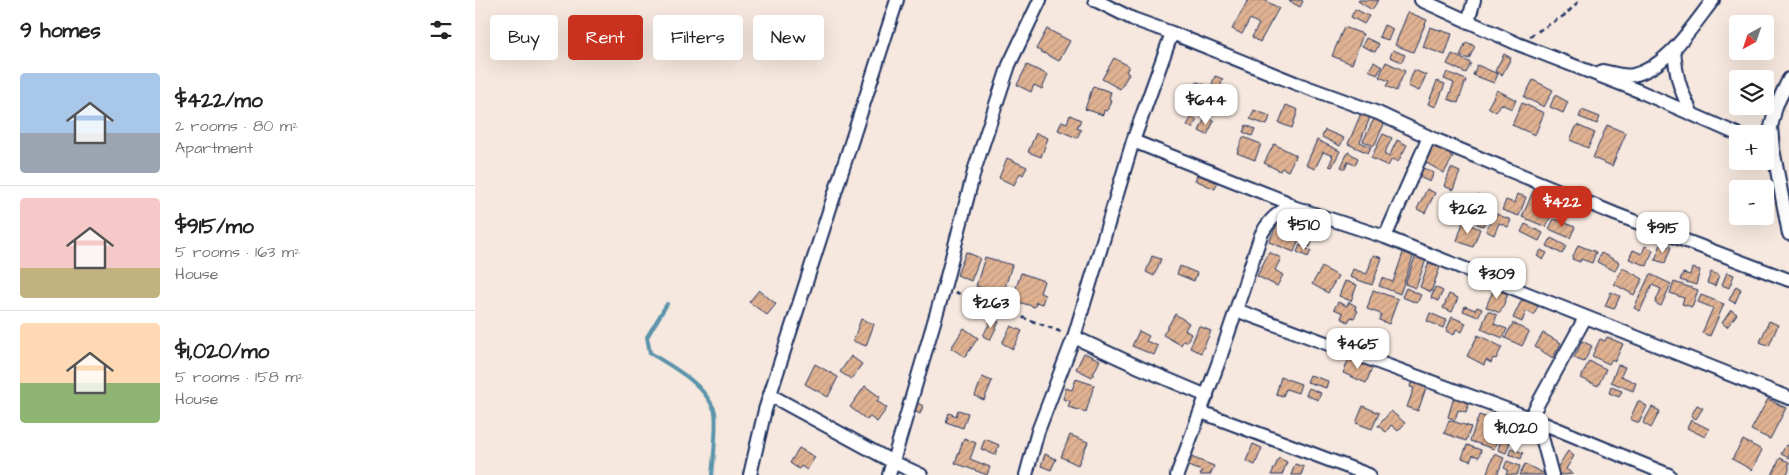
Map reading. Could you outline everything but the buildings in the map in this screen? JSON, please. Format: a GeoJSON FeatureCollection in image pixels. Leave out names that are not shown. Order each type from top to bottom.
{"type":"FeatureCollection","features":[{"type":"Feature","properties":{"kind":"street"},"geometry":{"type":"LineString","coordinates":[[750,475],[765,410],[897,0]]}},
{"type":"Feature","properties":{"kind":"street"},"geometry":{"type":"LineString","coordinates":[[889,475],[944,288],[975,168],[1009,65],[1040,0]]}},
{"type":"Feature","properties":{"kind":"street"},"geometry":{"type":"LineString","coordinates":[[1097,0],[1133,19],[1295,83],[1378,112],[1429,137],[1615,214],[1789,280]]}},
{"type":"Feature","properties":{"kind":"street"},"geometry":{"type":"LineString","coordinates":[[1421,0],[1518,44],[1581,68],[1729,130]]}},
{"type":"Feature","properties":{"kind":"street"},"geometry":{"type":"LineString","coordinates":[[1469,22],[1475,0]]}},
{"type":"Feature","properties":{"kind":"street"},"geometry":{"type":"LineString","coordinates":[[1581,68],[1632,75],[1651,68],[1674,49],[1713,0]]}},
{"type":"Feature","properties":{"kind":"street"},"geometry":{"type":"LineString","coordinates":[[1026,475],[1038,432],[1074,337],[1133,141],[1172,33]]}},
{"type":"Feature","properties":{"kind":"street"},"geometry":{"type":"LineString","coordinates":[[1674,49],[1676,73],[1680,88],[1692,114]]}},
{"type":"Feature","properties":{"kind":"street"},"geometry":{"type":"LineString","coordinates":[[1771,125],[1776,106],[1788,83]]}},
{"type":"Feature","properties":{"kind":"street"},"geometry":{"type":"LineString","coordinates":[[1385,237],[1429,137]]}},
{"type":"Feature","properties":{"kind":"street"},"geometry":{"type":"LineString","coordinates":[[1133,141],[1293,207],[1385,237],[1789,398]]}},
{"type":"Feature","properties":{"kind":"street"},"geometry":{"type":"LineString","coordinates":[[1774,169],[1789,234]]}},
{"type":"Feature","properties":{"kind":"street"},"geometry":{"type":"LineString","coordinates":[[1177,475],[1207,396],[1264,228],[1279,212],[1293,207]]}},
{"type":"Feature","properties":{"kind":"street"},"geometry":{"type":"LineString","coordinates":[[1236,310],[1534,420],[1669,475]]}},
{"type":"Feature","properties":{"kind":"street"},"geometry":{"type":"LineString","coordinates":[[1552,475],[1534,420],[1585,318]]}},
{"type":"Feature","properties":{"kind":"street"},"geometry":{"type":"LineString","coordinates":[[1074,337],[1207,396]]}},
{"type":"Feature","properties":{"kind":"street"},"geometry":{"type":"LineString","coordinates":[[770,395],[893,462],[921,475]]}},
{"type":"Feature","properties":{"kind":"street"},"geometry":{"type":"LineString","coordinates":[[1201,412],[1369,475]]}},
{"type":"Feature","properties":{"kind":"path"},"geometry":{"type":"LineString","coordinates":[[1518,44],[1565,15],[1580,0]]}},
{"type":"Feature","properties":{"kind":"path"},"geometry":{"type":"LineString","coordinates":[[944,288],[1074,337]]}},
{"type":"Feature","properties":{"kind":"waterway"},"geometry":{"type":"LineString","coordinates":[[667,304],[647,337],[650,353],[687,376],[709,399],[715,413],[712,475]]}}]}
